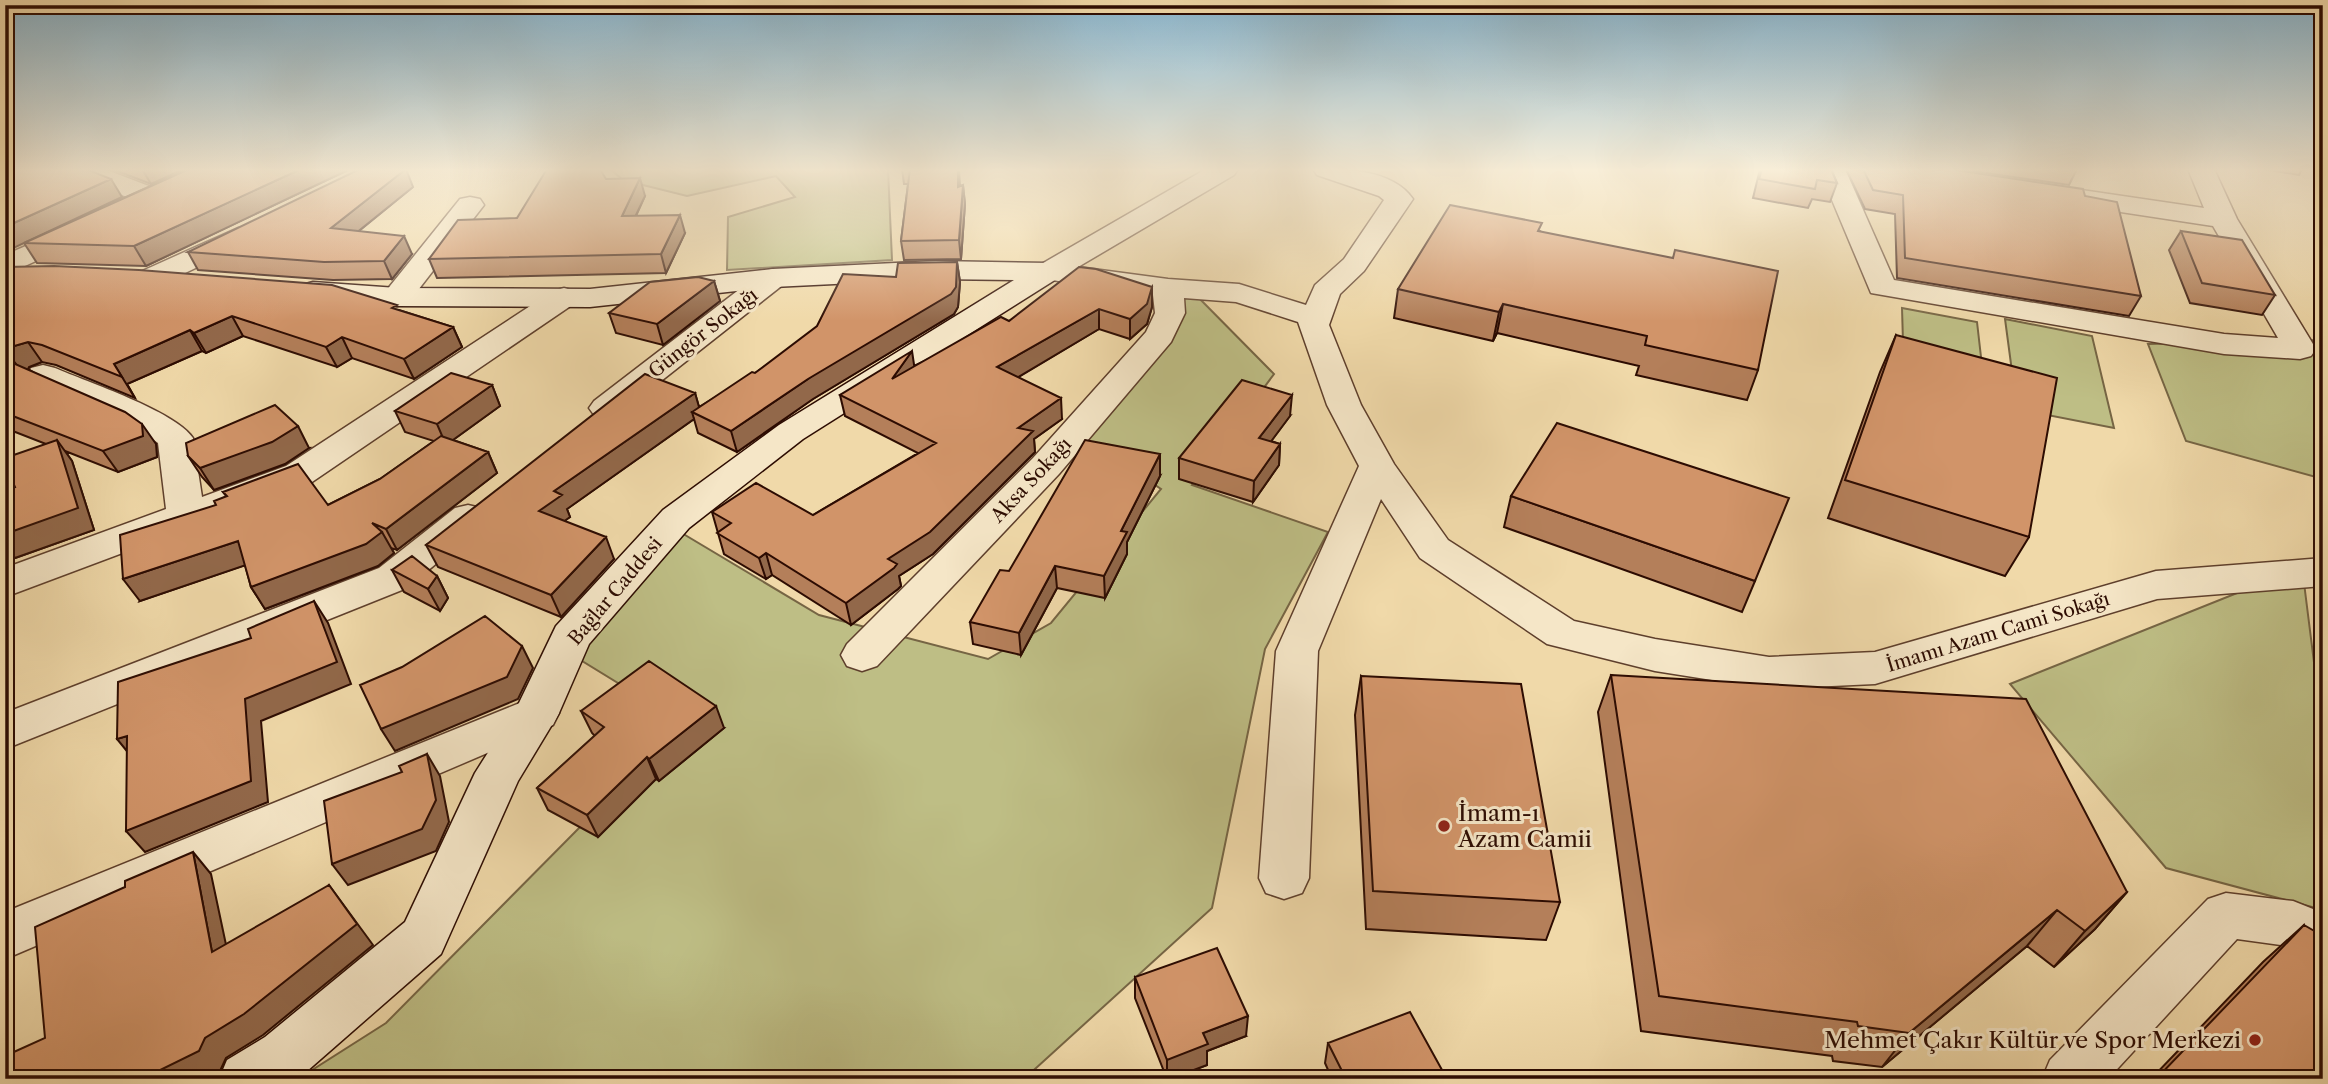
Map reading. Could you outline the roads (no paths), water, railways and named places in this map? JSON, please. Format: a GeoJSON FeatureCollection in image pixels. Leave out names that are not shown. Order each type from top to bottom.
{"type":"FeatureCollection","features":[{"type":"Feature","properties":{"kind":"street"},"geometry":{"type":"LineString","coordinates":[[5,266],[104,220]]}},
{"type":"Feature","properties":{"kind":"street"},"geometry":{"type":"LineString","coordinates":[[397,298],[459,220]]}},
{"type":"Feature","properties":{"kind":"street","name":"Bağlar Caddesi"},"geometry":{"type":"LineString","coordinates":[[247,1079],[285,1056],[423,938],[498,773],[537,713],[572,637],[676,519],[791,432],[1048,272],[1138,220]]}},
{"type":"Feature","properties":{"kind":"street"},"geometry":{"type":"LineString","coordinates":[[288,289],[397,298],[590,299],[773,278],[936,270],[1048,272],[1168,288],[1239,293],[1316,318],[1326,290],[1354,265],[1385,220]]}},
{"type":"Feature","properties":{"kind":"street"},"geometry":{"type":"LineString","coordinates":[[1853,220],[1882,287],[2224,344],[2300,349],[2222,220]]}},
{"type":"Feature","properties":{"kind":"street"},"geometry":{"type":"LineString","coordinates":[[206,282],[139,277],[265,225]]}},
{"type":"Feature","properties":{"kind":"street"},"geometry":{"type":"LineString","coordinates":[[5,275],[55,274]]}},
{"type":"Feature","properties":{"kind":"street","name":"Güngör Sokağı"},"geometry":{"type":"LineString","coordinates":[[575,432],[773,278]]}},
{"type":"Feature","properties":{"kind":"street","name":"Aksa Sokağı"},"geometry":{"type":"LineString","coordinates":[[862,655],[1046,466],[1160,335],[1170,313],[1168,288]]}},
{"type":"Feature","properties":{"kind":"street"},"geometry":{"type":"LineString","coordinates":[[5,583],[299,474],[564,297]]}},
{"type":"Feature","properties":{"kind":"street","name":"İmamı Azam Cami Sokağı"},"geometry":{"type":"LineString","coordinates":[[1316,318],[1313,325],[1344,405],[1377,466],[1434,549],[1562,632],[1655,655],[1769,673],[1875,668],[2156,585],[2323,572]]}},
{"type":"Feature","properties":{"kind":"street"},"geometry":{"type":"LineString","coordinates":[[43,375],[152,423],[175,438],[186,516]]}},
{"type":"Feature","properties":{"kind":"street"},"geometry":{"type":"LineString","coordinates":[[1284,878],[1297,651],[1377,466]]}},
{"type":"Feature","properties":{"kind":"street"},"geometry":{"type":"LineString","coordinates":[[5,732],[393,578],[499,492]]}},
{"type":"Feature","properties":{"kind":"street"},"geometry":{"type":"LineString","coordinates":[[5,936],[537,713]]}},
{"type":"Feature","properties":{"kind":"street"},"geometry":{"type":"LineString","coordinates":[[2070,1079],[2226,915],[2292,924],[2323,937]]}},
{"type":"Feature","properties":{"kind":"place","name":"İmam-ı Azam Camii"},"geometry":{"type":"Point","coordinates":[1444,826]}},
{"type":"Feature","properties":{"kind":"place","name":"Mehmet Çakır Kültür ve Spor Merkezi"},"geometry":{"type":"Point","coordinates":[2255,1040]}}]}
